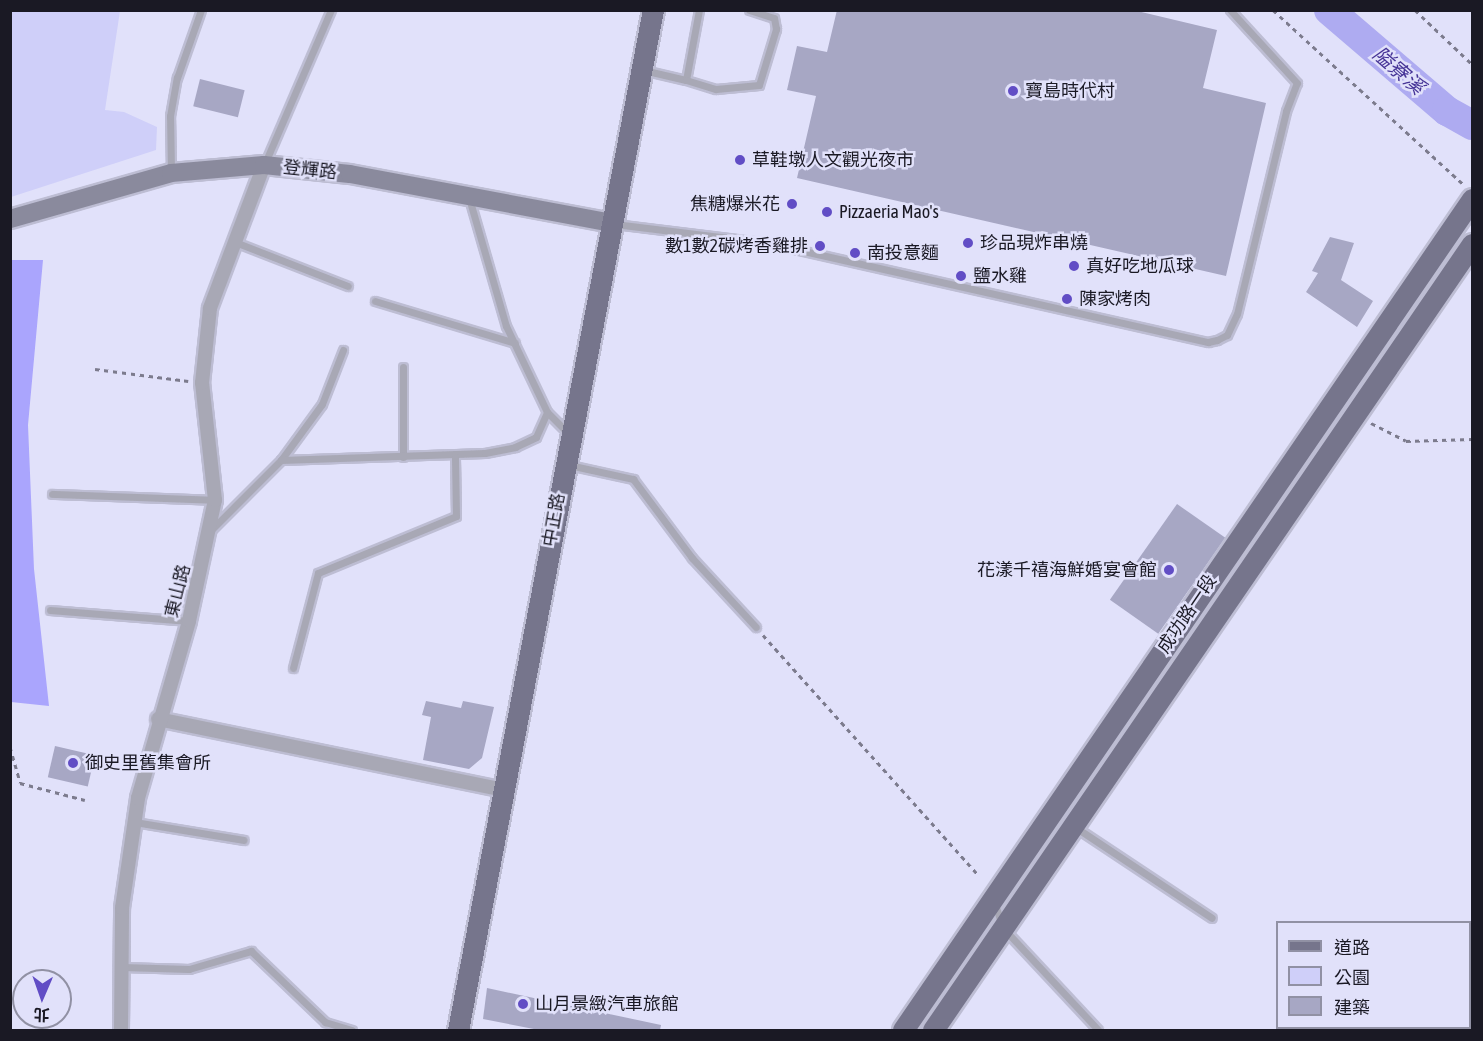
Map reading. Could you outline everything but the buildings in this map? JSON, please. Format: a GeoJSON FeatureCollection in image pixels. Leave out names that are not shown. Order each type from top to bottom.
{"type":"FeatureCollection","features":[{"type":"Feature","properties":{"kind":"main road","name":"中正路"},"geometry":{"type":"LineString","coordinates":[[458,1030],[569,435],[653,10]]}},
{"type":"Feature","properties":{"kind":"main road","name":"成功路一段"},"geometry":{"type":"LineString","coordinates":[[903,1030],[1473,198]]}},
{"type":"Feature","properties":{"kind":"main road","name":"成功路一段"},"geometry":{"type":"LineString","coordinates":[[933,1030],[1473,244]]}},
{"type":"Feature","properties":{"kind":"street","name":"登輝路"},"geometry":{"type":"LineString","coordinates":[[10,219],[171,173],[264,165],[350,174],[612,223]]}},
{"type":"Feature","properties":{"kind":"street","name":"東山路"},"geometry":{"type":"LineString","coordinates":[[121,1030],[120,967],[135,822],[158,719],[189,621],[211,530],[215,500],[202,382],[210,308],[264,165]]}},
{"type":"Feature","properties":{"kind":"street"},"geometry":{"type":"LineString","coordinates":[[158,719],[503,790]]}},
{"type":"Feature","properties":{"kind":"lane"},"geometry":{"type":"LineString","coordinates":[[171,173],[172,107],[201,10]]}},
{"type":"Feature","properties":{"kind":"lane"},"geometry":{"type":"LineString","coordinates":[[686,80],[699,10]]}},
{"type":"Feature","properties":{"kind":"lane"},"geometry":{"type":"LineString","coordinates":[[642,69],[716,88],[759,85],[776,29],[774,18],[749,10]]}},
{"type":"Feature","properties":{"kind":"lane"},"geometry":{"type":"LineString","coordinates":[[612,223],[768,243],[1208,342],[1217,340],[1227,335],[1237,314],[1286,111],[1297,83],[1230,10]]}},
{"type":"Feature","properties":{"kind":"lane"},"geometry":{"type":"LineString","coordinates":[[264,165],[328,11]]}},
{"type":"Feature","properties":{"kind":"lane"},"geometry":{"type":"LineString","coordinates":[[468,195],[481,250],[515,343],[547,412],[569,435]]}},
{"type":"Feature","properties":{"kind":"lane"},"geometry":{"type":"LineString","coordinates":[[235,242],[348,286]]}},
{"type":"Feature","properties":{"kind":"lane"},"geometry":{"type":"LineString","coordinates":[[375,301],[515,343]]}},
{"type":"Feature","properties":{"kind":"lane"},"geometry":{"type":"LineString","coordinates":[[211,530],[281,460],[322,404],[343,350]]}},
{"type":"Feature","properties":{"kind":"lane"},"geometry":{"type":"LineString","coordinates":[[403,367],[403,457]]}},
{"type":"Feature","properties":{"kind":"lane"},"geometry":{"type":"LineString","coordinates":[[281,460],[455,457],[515,447],[536,437],[547,412]]}},
{"type":"Feature","properties":{"kind":"lane"},"geometry":{"type":"LineString","coordinates":[[293,668],[318,573],[456,516],[455,457]]}},
{"type":"Feature","properties":{"kind":"lane"},"geometry":{"type":"LineString","coordinates":[[564,464],[633,479],[692,558],[756,627]]}},
{"type":"Feature","properties":{"kind":"lane"},"geometry":{"type":"LineString","coordinates":[[52,494],[215,500]]}},
{"type":"Feature","properties":{"kind":"lane"},"geometry":{"type":"LineString","coordinates":[[50,610],[189,621]]}},
{"type":"Feature","properties":{"kind":"lane"},"geometry":{"type":"LineString","coordinates":[[135,822],[244,840]]}},
{"type":"Feature","properties":{"kind":"lane"},"geometry":{"type":"LineString","coordinates":[[1073,826],[1212,918]]}},
{"type":"Feature","properties":{"kind":"lane"},"geometry":{"type":"LineString","coordinates":[[993,898],[1004,928],[1098,1030]]}},
{"type":"Feature","properties":{"kind":"lane"},"geometry":{"type":"LineString","coordinates":[[120,967],[189,969],[251,951],[325,1022],[352,1030]]}},
{"type":"Feature","properties":{"kind":"lane"},"geometry":{"type":"LineString","coordinates":[[323,1030],[325,1022]]}},
{"type":"Feature","properties":{"kind":"path"},"geometry":{"type":"LineString","coordinates":[[1273,10],[1473,191]]}},
{"type":"Feature","properties":{"kind":"path"},"geometry":{"type":"LineString","coordinates":[[1415,10],[1473,64]]}},
{"type":"Feature","properties":{"kind":"path"},"geometry":{"type":"LineString","coordinates":[[95,369],[202,382]]}},
{"type":"Feature","properties":{"kind":"path"},"geometry":{"type":"LineString","coordinates":[[1354,415],[1406,441],[1473,439]]}},
{"type":"Feature","properties":{"kind":"path"},"geometry":{"type":"LineString","coordinates":[[756,627],[978,875]]}},
{"type":"Feature","properties":{"kind":"path"},"geometry":{"type":"LineString","coordinates":[[10,747],[20,783],[85,800]]}},
{"type":"Feature","properties":{"kind":"green space"},"geometry":{"type":"Polygon","coordinates":[[[10,11],[120,11],[105,110],[124,112],[157,127],[156,150],[11,197],[10,11]]]}},
{"type":"Feature","properties":{"kind":"shaded area"},"geometry":{"type":"Polygon","coordinates":[[[11,260],[43,260],[28,425],[34,569],[49,706],[11,702],[11,260]]]}},
{"type":"Feature","properties":{"kind":"waterway","name":"隘寮溪"},"geometry":{"type":"LineString","coordinates":[[1329,10],[1447,111],[1472,125]]}},
{"type":"Feature","properties":{"kind":"place","name":"寶島時代村"},"geometry":{"type":"Point","coordinates":[1013,91]}},
{"type":"Feature","properties":{"kind":"place","name":"草鞋墩人文觀光夜市"},"geometry":{"type":"Point","coordinates":[740,160]}},
{"type":"Feature","properties":{"kind":"place","name":"焦糖爆米花"},"geometry":{"type":"Point","coordinates":[792,204]}},
{"type":"Feature","properties":{"kind":"place","name":"Pizzaeria Mao's"},"geometry":{"type":"Point","coordinates":[827,212]}},
{"type":"Feature","properties":{"kind":"place","name":"珍品現炸串燒"},"geometry":{"type":"Point","coordinates":[968,243]}},
{"type":"Feature","properties":{"kind":"place","name":"數1數2碳烤香雞排"},"geometry":{"type":"Point","coordinates":[820,246]}},
{"type":"Feature","properties":{"kind":"place","name":"南投意麵"},"geometry":{"type":"Point","coordinates":[855,253]}},
{"type":"Feature","properties":{"kind":"place","name":"真好吃地瓜球"},"geometry":{"type":"Point","coordinates":[1074,266]}},
{"type":"Feature","properties":{"kind":"place","name":"鹽水雞"},"geometry":{"type":"Point","coordinates":[961,276]}},
{"type":"Feature","properties":{"kind":"place","name":"陳家烤肉"},"geometry":{"type":"Point","coordinates":[1067,299]}},
{"type":"Feature","properties":{"kind":"place","name":"花漾千禧海鮮婚宴會館"},"geometry":{"type":"Point","coordinates":[1169,570]}},
{"type":"Feature","properties":{"kind":"place","name":"御史里舊集會所"},"geometry":{"type":"Point","coordinates":[73,763]}},
{"type":"Feature","properties":{"kind":"place","name":"山月景緻汽車旅館"},"geometry":{"type":"Point","coordinates":[523,1004]}}]}
